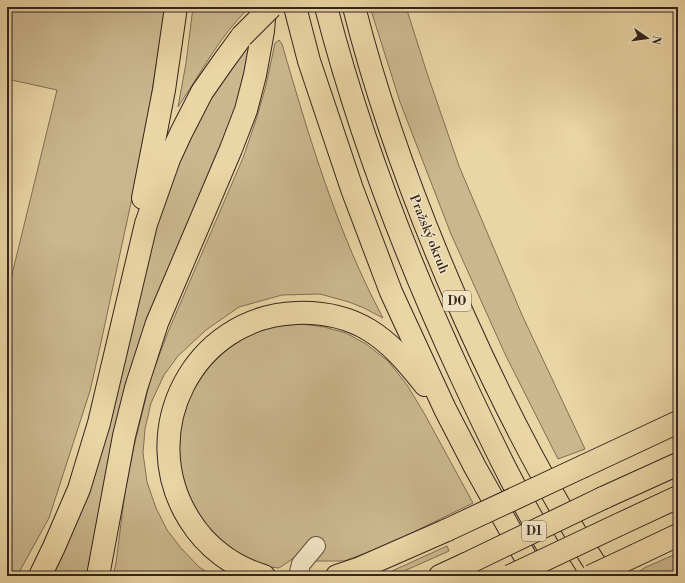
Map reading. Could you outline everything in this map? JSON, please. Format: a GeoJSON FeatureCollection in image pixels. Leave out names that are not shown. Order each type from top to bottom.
{"type":"FeatureCollection","features":[{"type":"Feature","properties":{"kind":"highway"},"geometry":{"type":"LineString","coordinates":[[118,343],[139,217],[164,90],[176,7]]}},
{"type":"Feature","properties":{"kind":"highway"},"geometry":{"type":"LineString","coordinates":[[98,576],[124,436],[136,388],[157,323],[246,110],[255,75],[263,31],[265,7]]}},
{"type":"Feature","properties":{"kind":"highway"},"geometry":{"type":"LineString","coordinates":[[40,576],[54,548],[79,489],[99,423],[146,224],[169,159],[202,92],[222,62],[242,36],[271,7]]}},
{"type":"Feature","properties":{"kind":"highway"},"geometry":{"type":"LineString","coordinates":[[295,7],[309,61],[352,189],[391,292],[445,409],[536,576]]}},
{"type":"Feature","properties":{"kind":"highway","name":"Pražský okruh"},"geometry":{"type":"LineString","coordinates":[[326,7],[338,52],[380,181],[418,280],[506,471],[566,576]]}},
{"type":"Feature","properties":{"kind":"highway","name":"Pražský okruh"},"geometry":{"type":"LineString","coordinates":[[354,7],[362,40],[383,107],[401,160],[441,264],[509,412],[559,505],[603,576]]}},
{"type":"Feature","properties":{"kind":"highway"},"geometry":{"type":"LineString","coordinates":[[264,576],[240,568],[226,559],[202,538],[184,511],[172,481],[168,449],[169,432],[174,406],[191,372],[212,347],[225,336],[240,328],[271,316],[304,312],[337,317],[353,322],[368,330],[394,349],[445,409]]}},
{"type":"Feature","properties":{"kind":"highway"},"geometry":{"type":"LineString","coordinates":[[337,576],[358,569],[447,530],[678,422]]}},
{"type":"Feature","properties":{"kind":"highway","name":"D1"},"geometry":{"type":"LineString","coordinates":[[440,576],[678,464]]}},
{"type":"Feature","properties":{"kind":"highway","name":"D1"},"geometry":{"type":"LineString","coordinates":[[510,576],[678,497]]}},
{"type":"Feature","properties":{"kind":"highway"},"geometry":{"type":"LineString","coordinates":[[591,576],[678,535]]}},
{"type":"Feature","properties":{"kind":"lane"},"geometry":{"type":"LineString","coordinates":[[298,576],[301,564],[316,546]]}},
{"type":"Feature","properties":{"kind":"shaded area"},"geometry":{"type":"Polygon","coordinates":[[[7,7],[165,7],[148,118],[90,391],[49,518],[17,576],[7,576],[7,295],[57,90],[7,79],[7,7]]]}},
{"type":"Feature","properties":{"kind":"shaded area"},"geometry":{"type":"Polygon","coordinates":[[[193,7],[250,7],[220,42],[178,107],[186,63],[193,7]]]}},
{"type":"Feature","properties":{"kind":"shaded area"},"geometry":{"type":"Polygon","coordinates":[[[370,7],[406,7],[459,166],[522,315],[585,449],[558,459],[505,354],[451,234],[400,102],[370,7]]]}},
{"type":"Feature","properties":{"kind":"shaded area"},"geometry":{"type":"Polygon","coordinates":[[[279,40],[282,44],[325,184],[352,252],[383,318],[349,302],[320,294],[282,295],[239,307],[206,330],[178,356],[164,375],[151,403],[145,429],[143,453],[147,482],[156,508],[167,530],[199,567],[213,576],[113,576],[125,492],[134,446],[151,377],[168,332],[243,158],[266,85],[275,43],[279,40]]]}},
{"type":"Feature","properties":{"kind":"shaded area"},"geometry":{"type":"Polygon","coordinates":[[[249,45],[252,47],[245,83],[198,213],[90,576],[45,576],[165,194],[208,96],[249,45]]]}},
{"type":"Feature","properties":{"kind":"shaded area"},"geometry":{"type":"Polygon","coordinates":[[[302,324],[324,327],[346,333],[366,344],[388,361],[407,385],[424,413],[473,503],[385,546],[344,561],[313,561],[314,538],[291,560],[279,568],[261,566],[215,540],[179,485],[177,417],[211,359],[251,333],[275,326],[302,324]]]}},
{"type":"Feature","properties":{"kind":"shaded area"},"geometry":{"type":"Polygon","coordinates":[[[447,546],[449,551],[393,576],[381,576],[447,546]]]}},
{"type":"Feature","properties":{"kind":"shaded area"},"geometry":{"type":"Polygon","coordinates":[[[678,553],[678,576],[633,576],[644,568],[678,553]]]}}]}
